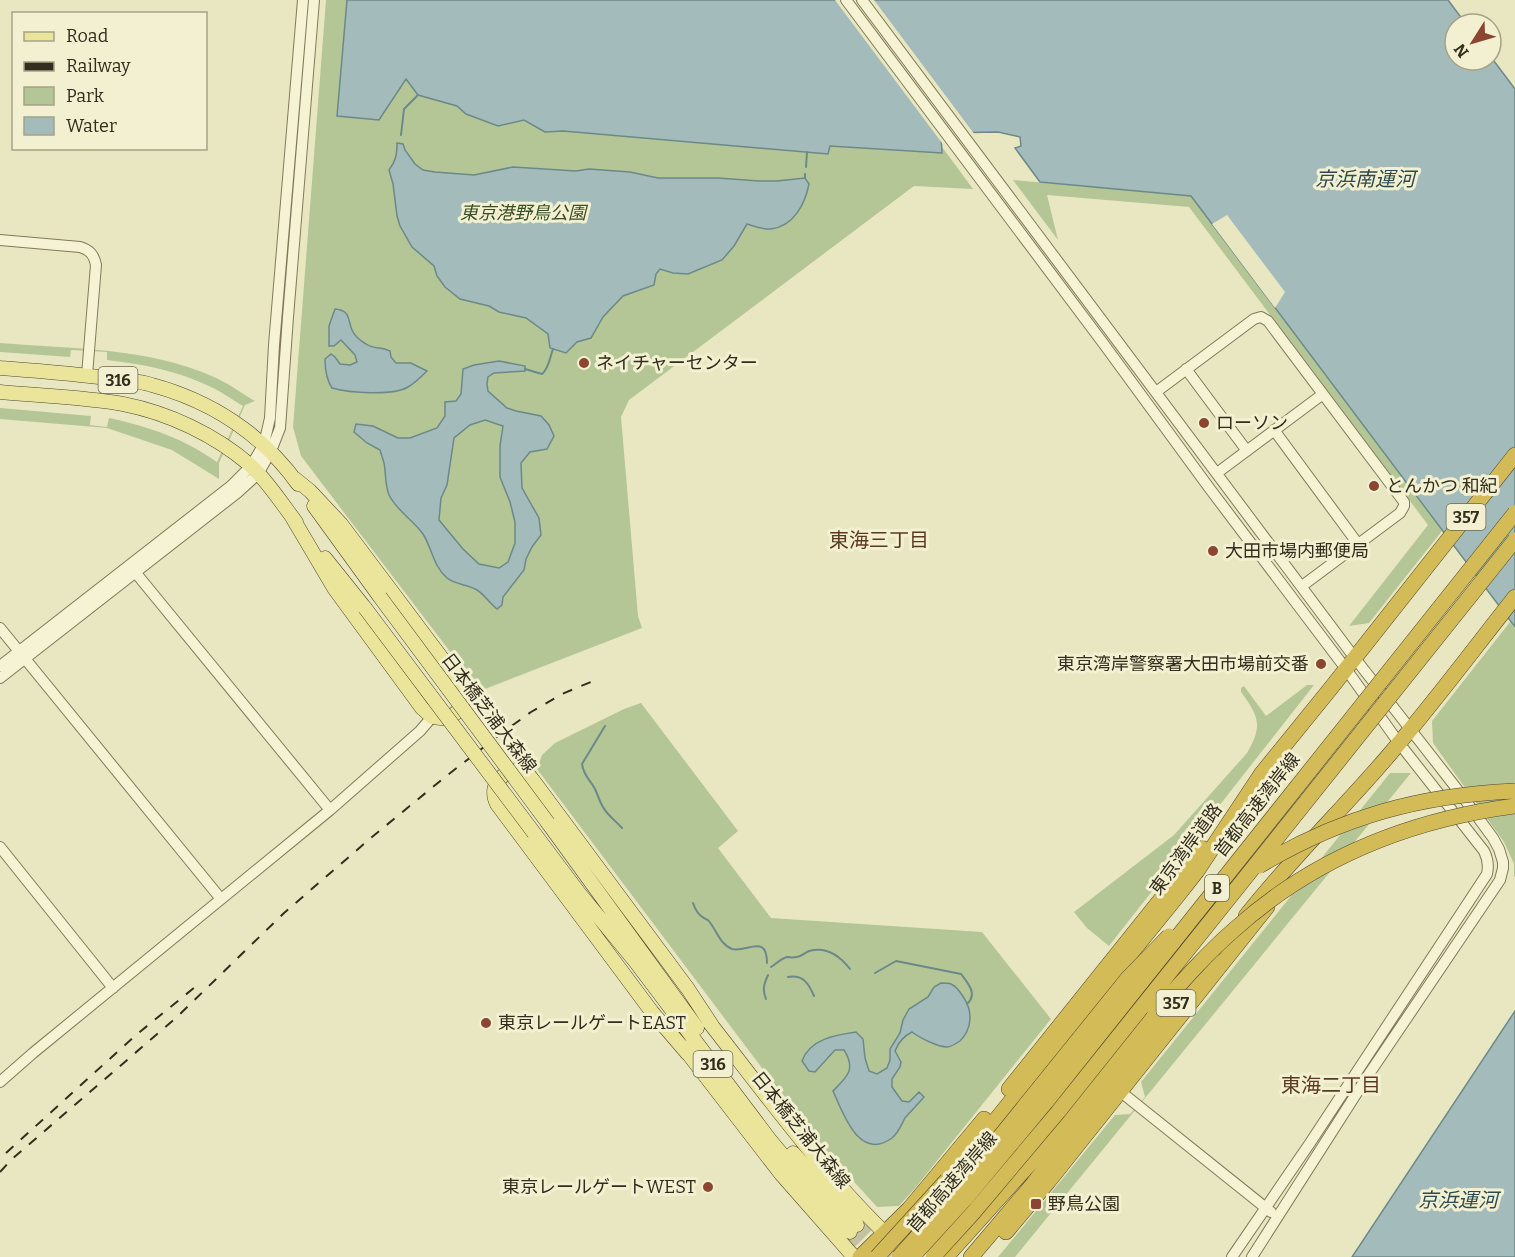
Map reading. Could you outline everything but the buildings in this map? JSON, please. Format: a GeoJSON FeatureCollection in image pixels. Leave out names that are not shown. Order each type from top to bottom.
{"type":"FeatureCollection","features":[{"type":"Feature","properties":{"kind":"highway","name":"東京湾岸道路"},"geometry":{"type":"LineString","coordinates":[[877,1257],[947,1180],[1191,879],[1262,773],[1515,455]]}},
{"type":"Feature","properties":{"kind":"highway","name":"首都高速湾岸線"},"geometry":{"type":"LineString","coordinates":[[911,1257],[966,1198],[1046,1102],[1515,513]]}},
{"type":"Feature","properties":{"kind":"highway","name":"首都高速湾岸線"},"geometry":{"type":"LineString","coordinates":[[933,1257],[1058,1112],[1515,540]]}},
{"type":"Feature","properties":{"kind":"highway","name":"357"},"geometry":{"type":"LineString","coordinates":[[971,1257],[1034,1184],[1259,899],[1399,743],[1515,597]]}},
{"type":"Feature","properties":{"kind":"highway","name":"357"},"geometry":{"type":"LineString","coordinates":[[984,1257],[1121,1092],[1362,786]]}},
{"type":"Feature","properties":{"kind":"highway","name":"B"},"geometry":{"type":"LineString","coordinates":[[899,1257],[960,1186],[1128,978],[1182,922],[1215,896],[1243,875],[1283,852],[1356,819],[1415,802],[1470,794],[1515,791]]}},
{"type":"Feature","properties":{"kind":"highway","name":"357"},"geometry":{"type":"LineString","coordinates":[[860,1257],[909,1209],[982,1122],[1204,845],[1242,803]]}},
{"type":"Feature","properties":{"kind":"highway","name":"B"},"geometry":{"type":"LineString","coordinates":[[946,1257],[1036,1158],[1178,986],[1213,949],[1254,912],[1320,867],[1366,845],[1438,820],[1515,806]]}},
{"type":"Feature","properties":{"kind":"main road","name":"日本橋芝浦大森線"},"geometry":{"type":"LineString","coordinates":[[0,368],[87,375],[149,384],[176,392],[205,405],[229,418],[267,447],[294,478],[698,1029],[778,1134],[854,1228],[821,1201],[770,1140],[635,961],[579,893],[365,608],[254,470],[213,439],[166,416],[103,401],[0,392]]}},
{"type":"Feature","properties":{"kind":"main road"},"geometry":{"type":"LineString","coordinates":[[292,517],[334,588],[422,708],[432,717],[446,718],[459,709],[465,700],[462,685],[341,524],[310,491],[294,478]]}},
{"type":"Feature","properties":{"kind":"main road"},"geometry":{"type":"LineString","coordinates":[[688,1054],[648,1007],[497,804],[494,786],[504,775],[516,770],[528,774],[688,989],[713,1028]]}},
{"type":"Feature","properties":{"kind":"main road","name":"316"},"geometry":{"type":"LineString","coordinates":[[593,883],[660,960],[814,1155],[885,1233]]}},
{"type":"Feature","properties":{"kind":"main road","name":"316"},"geometry":{"type":"LineString","coordinates":[[579,893],[688,1054],[781,1174],[854,1257]]}},
{"type":"Feature","properties":{"kind":"main road"},"geometry":{"type":"LineString","coordinates":[[885,1233],[911,1257]]}},
{"type":"Feature","properties":{"kind":"street"},"geometry":{"type":"LineString","coordinates":[[267,447],[303,0]]}},
{"type":"Feature","properties":{"kind":"street"},"geometry":{"type":"LineString","coordinates":[[0,666],[21,655],[237,494],[280,428],[314,0]]}},
{"type":"Feature","properties":{"kind":"street"},"geometry":{"type":"LineString","coordinates":[[846,0],[1210,489],[1350,663],[1410,729],[1493,838],[1501,855],[1503,862],[1500,880],[1367,1077],[1252,1257]]}},
{"type":"Feature","properties":{"kind":"street"},"geometry":{"type":"LineString","coordinates":[[862,0],[1302,586],[1399,743],[1484,850],[1488,862],[1487,874],[1232,1257]]}},
{"type":"Feature","properties":{"kind":"street"},"geometry":{"type":"LineString","coordinates":[[0,240],[80,247],[86,249],[94,258],[96,265],[87,375]]}},
{"type":"Feature","properties":{"kind":"street"},"geometry":{"type":"LineString","coordinates":[[1156,392],[1254,319],[1261,317],[1268,321],[1323,394],[1404,502],[1404,506],[1400,513],[1302,586]]}},
{"type":"Feature","properties":{"kind":"street"},"geometry":{"type":"LineString","coordinates":[[1186,369],[1247,451]]}},
{"type":"Feature","properties":{"kind":"street"},"geometry":{"type":"LineString","coordinates":[[1217,473],[1323,394]]}},
{"type":"Feature","properties":{"kind":"street"},"geometry":{"type":"LineString","coordinates":[[1274,430],[1358,544]]}},
{"type":"Feature","properties":{"kind":"street"},"geometry":{"type":"LineString","coordinates":[[0,678],[21,655],[254,470]]}},
{"type":"Feature","properties":{"kind":"street"},"geometry":{"type":"LineString","coordinates":[[135,572],[330,810]]}},
{"type":"Feature","properties":{"kind":"street"},"geometry":{"type":"LineString","coordinates":[[0,628],[222,899]]}},
{"type":"Feature","properties":{"kind":"street"},"geometry":{"type":"LineString","coordinates":[[2,1076],[330,810],[420,731],[432,717]]}},
{"type":"Feature","properties":{"kind":"street"},"geometry":{"type":"LineString","coordinates":[[0,847],[113,988]]}},
{"type":"Feature","properties":{"kind":"street"},"geometry":{"type":"LineString","coordinates":[[1121,1092],[1278,1217]]}},
{"type":"Feature","properties":{"kind":"green space","name":"東京港野鳥公園"},"geometry":{"type":"Polygon","coordinates":[[[326,0],[834,0],[973,189],[914,186],[629,400],[621,417],[638,616],[642,628],[480,691],[301,456],[293,427],[326,0]]]}},
{"type":"Feature","properties":{"kind":"green space"},"geometry":{"type":"Polygon","coordinates":[[[1013,180],[1191,196],[1442,531],[1369,623],[1349,626],[1428,525],[1189,207],[1047,195],[1058,240],[1013,180]]]}},
{"type":"Feature","properties":{"kind":"green space"},"geometry":{"type":"Polygon","coordinates":[[[0,343],[82,348],[163,360],[214,377],[255,401],[245,405],[219,463],[219,479],[172,450],[107,428],[0,419],[0,408],[91,416],[90,425],[107,427],[109,418],[130,423],[180,440],[217,462],[243,406],[227,396],[199,381],[173,372],[107,360],[107,352],[71,350],[70,357],[0,352],[0,343]]]}},
{"type":"Feature","properties":{"kind":"green space"},"geometry":{"type":"Polygon","coordinates":[[[1510,622],[1515,629],[1515,877],[1514,864],[1504,842],[1433,743],[1432,721],[1510,622]]]}},
{"type":"Feature","properties":{"kind":"green space"},"geometry":{"type":"Polygon","coordinates":[[[1307,685],[1314,685],[1109,946],[1087,928],[1074,912],[1174,835],[1247,753],[1255,735],[1257,721],[1241,688],[1244,686],[1266,716],[1307,685]]]}},
{"type":"Feature","properties":{"kind":"green space"},"geometry":{"type":"Polygon","coordinates":[[[641,703],[738,831],[718,848],[771,918],[982,932],[1051,1019],[899,1206],[877,1207],[824,1149],[537,769],[542,755],[555,743],[641,703]]]}},
{"type":"Feature","properties":{"kind":"green space"},"geometry":{"type":"Polygon","coordinates":[[[1390,773],[1411,773],[1015,1257],[998,1257],[1115,1115],[1130,1114],[1145,1097],[1141,1082],[1390,773]]]}},
{"type":"Feature","properties":{"kind":"water","name":"京浜南運河"},"geometry":{"type":"Polygon","coordinates":[[[347,0],[1448,0],[1457,12],[1443,12],[1443,72],[1502,72],[1515,89],[1515,627],[1191,196],[1040,182],[1015,148],[1021,146],[1020,137],[998,132],[941,133],[942,153],[830,146],[828,154],[563,131],[545,132],[524,120],[498,126],[466,114],[457,106],[418,95],[406,79],[379,120],[337,116],[347,0]]]}},
{"type":"Feature","properties":{"kind":"water"},"geometry":{"type":"Polygon","coordinates":[[[397,143],[403,144],[415,164],[423,170],[435,172],[474,175],[513,167],[576,171],[589,169],[630,172],[658,178],[777,181],[805,178],[809,184],[805,199],[797,213],[786,224],[768,229],[747,224],[734,246],[722,260],[688,274],[660,269],[656,274],[654,285],[623,296],[603,317],[591,338],[577,342],[566,353],[550,348],[548,334],[526,318],[460,299],[445,287],[437,276],[434,266],[412,247],[397,216],[389,170],[396,157],[397,143]]]}},
{"type":"Feature","properties":{"kind":"water"},"geometry":{"type":"Polygon","coordinates":[[[335,309],[346,313],[353,332],[364,343],[390,351],[396,363],[411,363],[427,371],[408,387],[392,392],[360,392],[332,388],[326,374],[325,359],[331,354],[340,364],[350,365],[357,362],[355,355],[341,340],[334,346],[329,346],[329,326],[335,309]]]}},
{"type":"Feature","properties":{"kind":"water"},"geometry":{"type":"Polygon","coordinates":[[[499,361],[525,366],[525,371],[494,373],[488,377],[488,391],[507,408],[541,416],[549,425],[554,436],[547,449],[530,452],[521,463],[522,488],[539,518],[541,535],[526,559],[524,570],[503,597],[502,605],[497,609],[477,590],[450,580],[442,573],[423,534],[396,506],[389,495],[380,450],[354,432],[356,424],[373,426],[398,438],[410,438],[437,428],[445,416],[445,402],[456,401],[461,394],[463,369],[499,361]],[[485,420],[470,425],[454,438],[447,485],[441,498],[439,520],[479,564],[499,568],[508,562],[515,543],[515,522],[500,477],[500,446],[503,426],[485,420]]]}},
{"type":"Feature","properties":{"kind":"water"},"geometry":{"type":"Polygon","coordinates":[[[941,983],[955,986],[967,1003],[970,1020],[967,1031],[960,1041],[949,1047],[934,1044],[912,1032],[902,1040],[895,1051],[901,1062],[892,1079],[892,1087],[902,1101],[909,1102],[919,1092],[924,1097],[905,1118],[892,1138],[880,1144],[870,1144],[861,1139],[847,1122],[833,1091],[849,1072],[848,1057],[844,1050],[835,1050],[815,1072],[809,1071],[802,1061],[811,1048],[824,1039],[856,1032],[863,1039],[869,1071],[877,1074],[887,1068],[890,1049],[900,1033],[909,1009],[928,997],[934,987],[941,983]]]}},
{"type":"Feature","properties":{"kind":"water","name":"京浜運河"},"geometry":{"type":"Polygon","coordinates":[[[1515,1011],[1515,1257],[1352,1257],[1515,1011]]]}},
{"type":"Feature","properties":{"kind":"pier"},"geometry":{"type":"Polygon","coordinates":[[[835,0],[874,0],[975,135],[944,136],[945,147],[835,0]]]}},
{"type":"Feature","properties":{"kind":"pier"},"geometry":{"type":"Polygon","coordinates":[[[1227,215],[1285,292],[1275,308],[1212,224],[1227,215]]]}},
{"type":"Feature","properties":{"kind":"waterway"},"geometry":{"type":"LineString","coordinates":[[401,135],[404,109],[418,95]]}},
{"type":"Feature","properties":{"kind":"waterway"},"geometry":{"type":"LineString","coordinates":[[806,167],[807,152]]}},
{"type":"Feature","properties":{"kind":"waterway"},"geometry":{"type":"LineString","coordinates":[[525,369],[542,374],[548,366],[553,349]]}},
{"type":"Feature","properties":{"kind":"waterway"},"geometry":{"type":"LineString","coordinates":[[605,726],[582,764],[600,802],[622,828]]}},
{"type":"Feature","properties":{"kind":"waterway"},"geometry":{"type":"LineString","coordinates":[[693,903],[698,914],[709,921],[725,945],[738,950],[760,946],[764,949],[767,963]]}},
{"type":"Feature","properties":{"kind":"waterway"},"geometry":{"type":"LineString","coordinates":[[771,967],[787,957],[798,957],[809,951],[822,950],[837,956],[850,969]]}},
{"type":"Feature","properties":{"kind":"waterway"},"geometry":{"type":"LineString","coordinates":[[875,973],[896,961],[961,974],[972,992],[967,1004]]}},
{"type":"Feature","properties":{"kind":"waterway"},"geometry":{"type":"LineString","coordinates":[[766,999],[764,987],[768,975]]}},
{"type":"Feature","properties":{"kind":"waterway"},"geometry":{"type":"LineString","coordinates":[[788,977],[798,977],[805,981],[814,996]]}},
{"type":"Feature","properties":{"kind":"tunnel"},"geometry":{"type":"LineString","coordinates":[[857,1225],[890,1257]]}},
{"type":"Feature","properties":{"kind":"tunnel"},"geometry":{"type":"LineString","coordinates":[[850,1232],[875,1257]]}},
{"type":"Feature","properties":{"kind":"railway"},"geometry":{"type":"LineString","coordinates":[[0,1172],[12,1159],[177,1017],[284,913],[372,837],[445,777],[531,712],[562,694],[598,679]]}},
{"type":"Feature","properties":{"kind":"railway"},"geometry":{"type":"LineString","coordinates":[[6,1153],[136,1035],[200,983]]}},
{"type":"Feature","properties":{"kind":"place","name":"ネイチャーセンター"},"geometry":{"type":"Point","coordinates":[584,363]}},
{"type":"Feature","properties":{"kind":"place","name":"ローソン"},"geometry":{"type":"Point","coordinates":[1204,423]}},
{"type":"Feature","properties":{"kind":"place","name":"とんかつ 和紀"},"geometry":{"type":"Point","coordinates":[1374,486]}},
{"type":"Feature","properties":{"kind":"place","name":"大田市場内郵便局"},"geometry":{"type":"Point","coordinates":[1213,551]}},
{"type":"Feature","properties":{"kind":"place","name":"東京湾岸警察署大田市場前交番"},"geometry":{"type":"Point","coordinates":[1321,664]}},
{"type":"Feature","properties":{"kind":"place","name":"東京レールゲートEAST"},"geometry":{"type":"Point","coordinates":[486,1023]}},
{"type":"Feature","properties":{"kind":"place","name":"東京レールゲートWEST"},"geometry":{"type":"Point","coordinates":[708,1187]}},
{"type":"Feature","properties":{"kind":"place","name":"野鳥公園"},"geometry":{"type":"Point","coordinates":[1036,1204]}},
{"type":"Feature","properties":{"kind":"district","name":"東海三丁目"},"geometry":{"type":"Point","coordinates":[879,540]}},
{"type":"Feature","properties":{"kind":"district","name":"東海二丁目"},"geometry":{"type":"Point","coordinates":[1331,1085]}}]}
